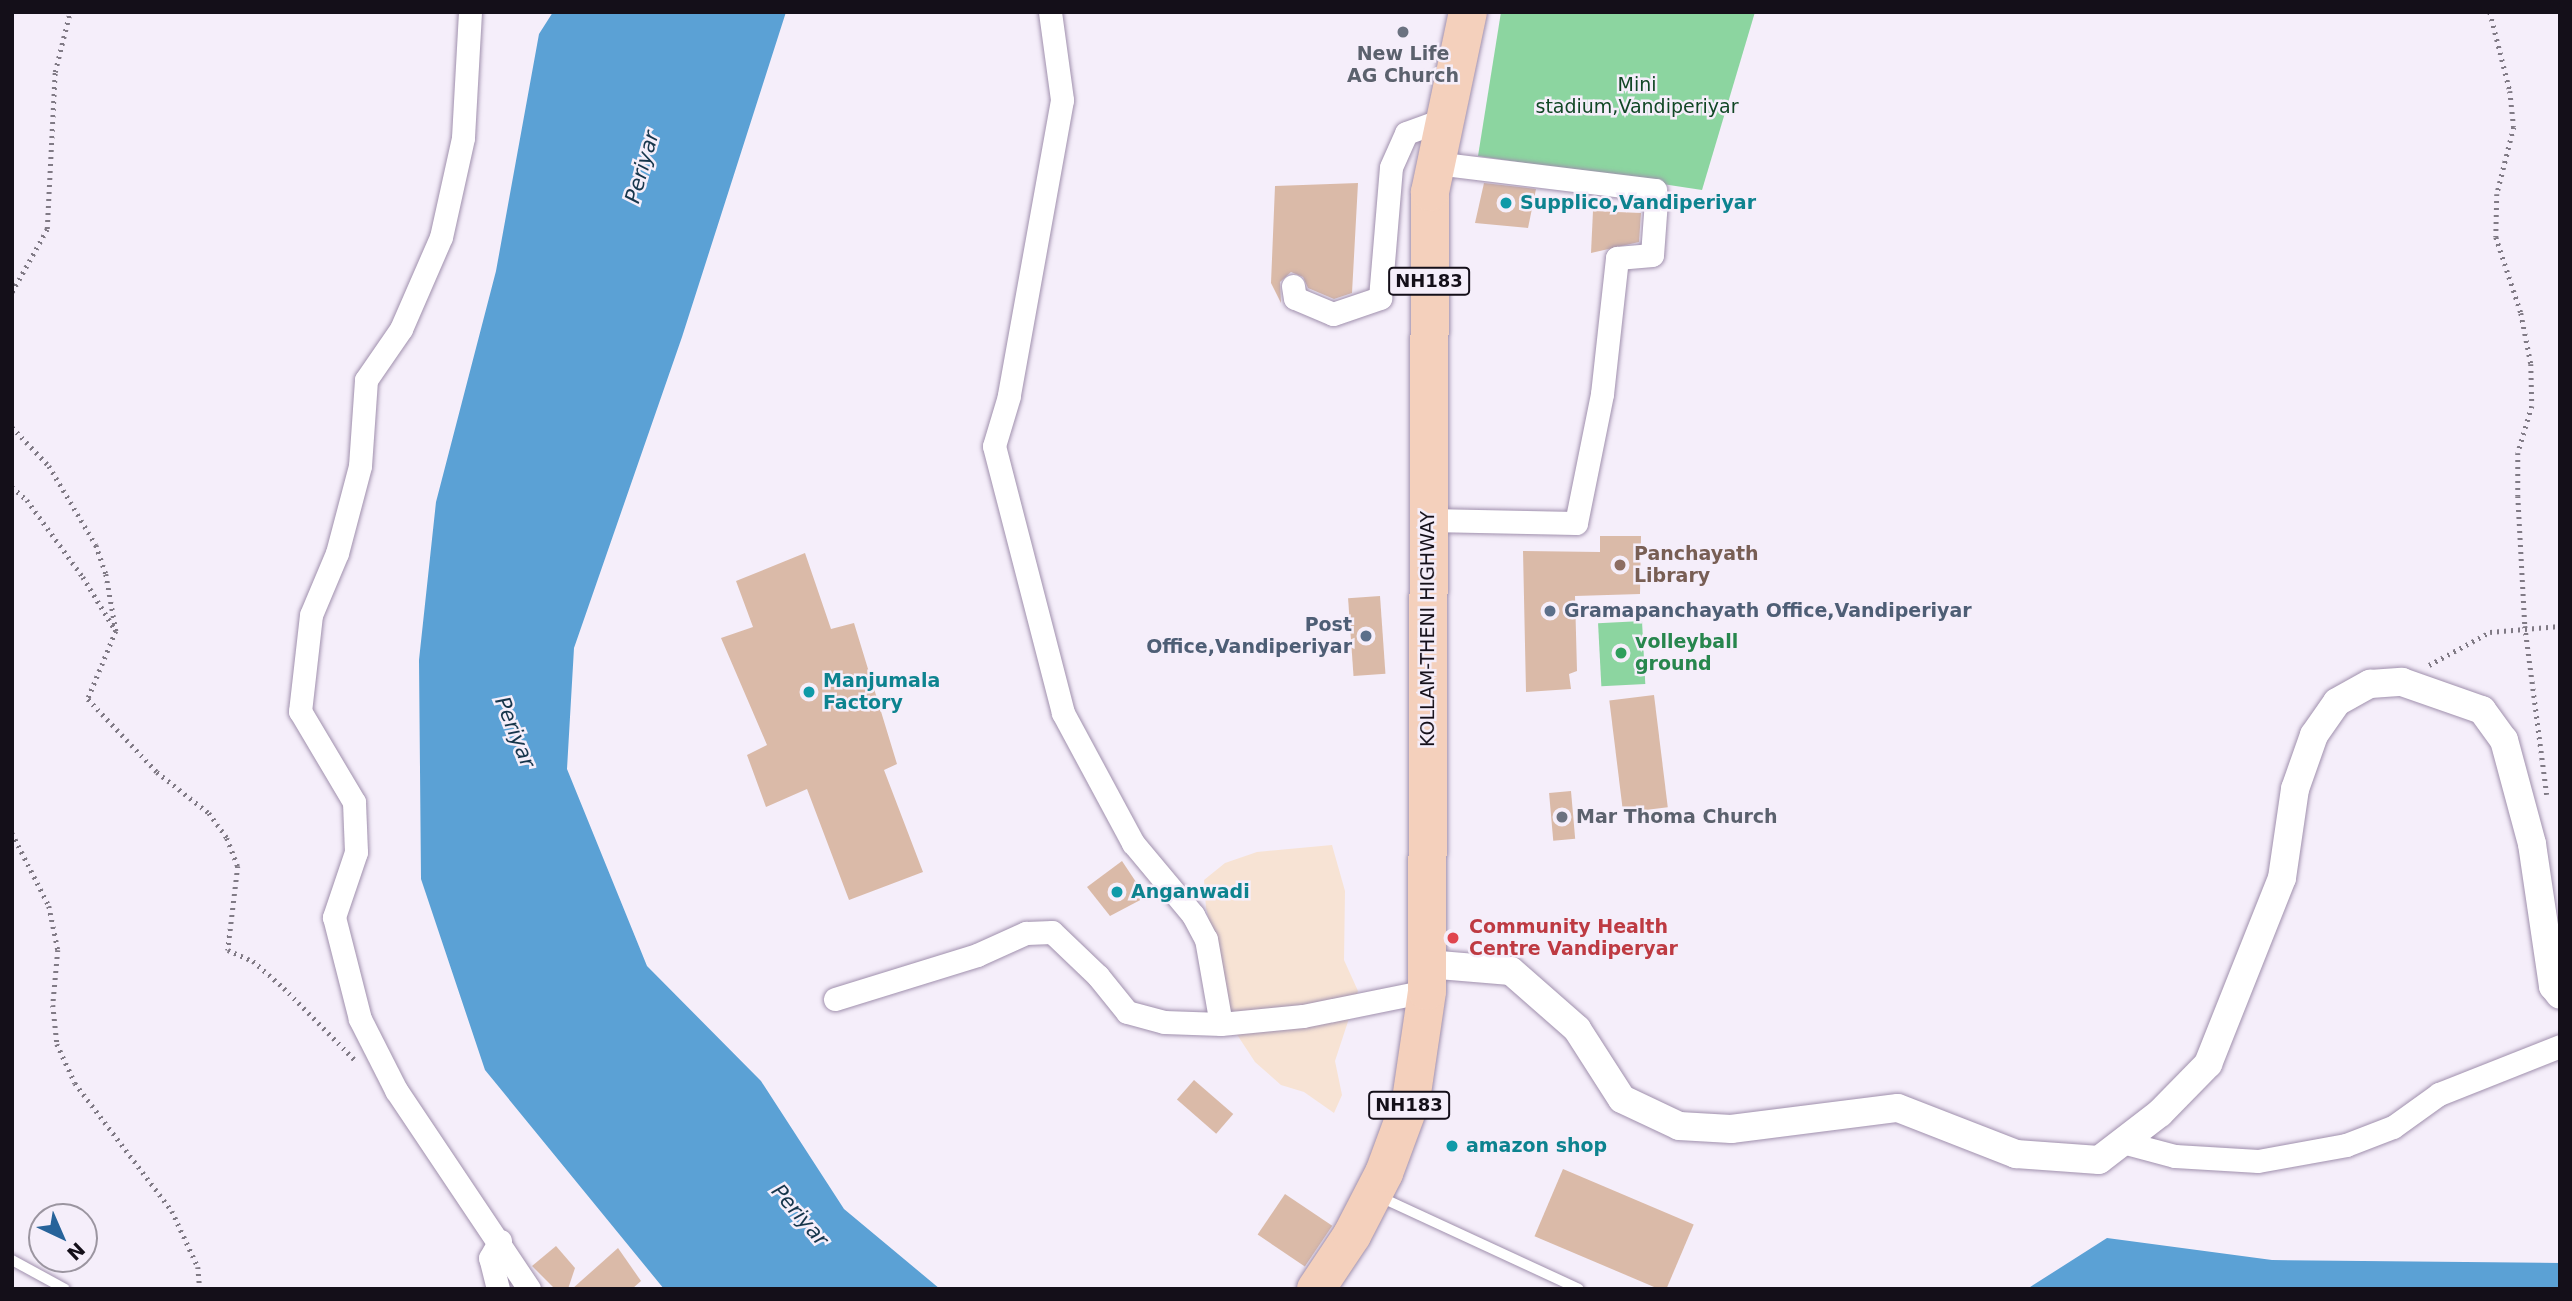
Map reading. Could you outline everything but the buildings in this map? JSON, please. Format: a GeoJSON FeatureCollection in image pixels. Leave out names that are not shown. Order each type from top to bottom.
{"type":"FeatureCollection","features":[{"type":"Feature","properties":{"kind":"highway","name":"KOLLAM-THENI HIGHWAY"},"geometry":{"type":"LineString","coordinates":[[1352,1235],[1411,1100],[1427,977],[1432,668],[1430,192],[1468,12]]}},
{"type":"Feature","properties":{"kind":"highway"},"geometry":{"type":"LineString","coordinates":[[1316,1289],[1352,1235]]}},
{"type":"Feature","properties":{"kind":"highway","name":"NH183"},"geometry":{"type":"LineString","coordinates":[[1341,1289],[1352,1235]]}},
{"type":"Feature","properties":{"kind":"street"},"geometry":{"type":"LineString","coordinates":[[470,12],[463,138],[441,237],[401,329],[366,380],[360,466],[338,553],[311,615],[300,711],[354,802],[356,852],[334,917],[360,1020],[382,1062],[529,1289]]}},
{"type":"Feature","properties":{"kind":"street"},"geometry":{"type":"LineString","coordinates":[[1050,12],[1062,100],[1009,396],[994,446],[1063,713],[1133,843],[1193,915],[1206,939],[1221,1024]]}},
{"type":"Feature","properties":{"kind":"street"},"geometry":{"type":"LineString","coordinates":[[1293,286],[1295,298],[1333,314],[1380,298],[1391,167],[1406,133],[1445,119]]}},
{"type":"Feature","properties":{"kind":"street"},"geometry":{"type":"LineString","coordinates":[[1431,544],[1576,523],[1602,394],[1617,258],[1652,255],[1656,201],[1655,190],[1436,163]]}},
{"type":"Feature","properties":{"kind":"street"},"geometry":{"type":"LineString","coordinates":[[835,999],[977,954],[1026,933],[1052,932],[1098,975],[1127,1012],[1164,1023],[1221,1024],[1303,1016],[1427,977],[1511,971],[1577,1029],[1622,1098],[1679,1126],[1731,1129],[1898,1108],[2016,1154],[2099,1160],[2160,1113],[2208,1063],[2282,878],[2295,789],[2314,735],[2337,702],[2370,684],[2402,681],[2482,710],[2504,740],[2532,844],[2553,985],[2560,995]]}},
{"type":"Feature","properties":{"kind":"street"},"geometry":{"type":"LineString","coordinates":[[2122,1142],[2175,1156],[2258,1161],[2346,1144],[2393,1127],[2439,1094],[2560,1046]]}},
{"type":"Feature","properties":{"kind":"street"},"geometry":{"type":"LineString","coordinates":[[498,1289],[490,1258],[500,1241]]}},
{"type":"Feature","properties":{"kind":"lane"},"geometry":{"type":"LineString","coordinates":[[1372,1194],[1579,1289]]}},
{"type":"Feature","properties":{"kind":"lane"},"geometry":{"type":"LineString","coordinates":[[12,1260],[65,1289]]}},
{"type":"Feature","properties":{"kind":"path"},"geometry":{"type":"LineString","coordinates":[[12,292],[47,229],[55,72],[70,12]]}},
{"type":"Feature","properties":{"kind":"path"},"geometry":{"type":"LineString","coordinates":[[2490,12],[2510,91],[2514,127],[2497,194],[2496,237],[2521,313],[2531,364],[2532,406],[2518,453],[2525,626],[2549,805]]}},
{"type":"Feature","properties":{"kind":"path"},"geometry":{"type":"LineString","coordinates":[[12,427],[49,466],[96,545],[116,631],[88,699],[157,772],[209,813],[227,838],[238,866],[228,950],[253,961],[358,1062],[382,1062]]}},
{"type":"Feature","properties":{"kind":"path"},"geometry":{"type":"LineString","coordinates":[[12,487],[27,500],[83,577],[116,631]]}},
{"type":"Feature","properties":{"kind":"path"},"geometry":{"type":"LineString","coordinates":[[2402,681],[2490,632],[2525,626],[2560,626]]}},
{"type":"Feature","properties":{"kind":"path"},"geometry":{"type":"LineString","coordinates":[[12,834],[49,906],[58,950],[53,1005],[57,1044],[75,1083],[172,1211],[198,1267],[201,1289]]}},
{"type":"Feature","properties":{"kind":"shaded area"},"geometry":{"type":"Polygon","coordinates":[[[1332,845],[1345,891],[1344,960],[1358,991],[1335,1061],[1342,1095],[1334,1113],[1304,1092],[1281,1085],[1255,1062],[1217,1004],[1216,948],[1206,908],[1204,880],[1225,863],[1257,852],[1332,845]]]}},
{"type":"Feature","properties":{"kind":"green space","name":"Mini stadium,Vandiperiyar"},"geometry":{"type":"Polygon","coordinates":[[[1501,12],[1755,12],[1702,190],[1478,156],[1501,12]]]}},
{"type":"Feature","properties":{"kind":"green space","name":"volleyball ground"},"geometry":{"type":"Polygon","coordinates":[[[1642,621],[1645,684],[1601,686],[1598,623],[1642,621]]]}},
{"type":"Feature","properties":{"kind":"water","name":"Periyar"},"geometry":{"type":"Polygon","coordinates":[[[553,12],[786,12],[682,337],[574,648],[567,769],[647,966],[761,1081],[844,1209],[940,1289],[664,1289],[485,1070],[421,879],[419,660],[436,502],[496,271],[539,34],[553,12]]]}},
{"type":"Feature","properties":{"kind":"water"},"geometry":{"type":"Polygon","coordinates":[[[2107,1238],[2272,1260],[2560,1263],[2560,1289],[2027,1289],[2107,1238]]]}},
{"type":"Feature","properties":{"kind":"place","name":"New Life AG Church"},"geometry":{"type":"Point","coordinates":[1403,32]}},
{"type":"Feature","properties":{"kind":"place","name":"Supplico,Vandiperiyar"},"geometry":{"type":"Point","coordinates":[1506,203]}},
{"type":"Feature","properties":{"kind":"place","name":"Panchayath Library"},"geometry":{"type":"Point","coordinates":[1620,565]}},
{"type":"Feature","properties":{"kind":"place","name":"Gramapanchayath Office,Vandiperiyar"},"geometry":{"type":"Point","coordinates":[1550,611]}},
{"type":"Feature","properties":{"kind":"place","name":"Post Office,Vandiperiyar"},"geometry":{"type":"Point","coordinates":[1366,636]}},
{"type":"Feature","properties":{"kind":"place","name":"volleyball ground"},"geometry":{"type":"Point","coordinates":[1621,653]}},
{"type":"Feature","properties":{"kind":"place","name":"Manjumala Factory"},"geometry":{"type":"Point","coordinates":[809,692]}},
{"type":"Feature","properties":{"kind":"place","name":"Mar Thoma Church"},"geometry":{"type":"Point","coordinates":[1562,817]}},
{"type":"Feature","properties":{"kind":"place","name":"Anganwadi"},"geometry":{"type":"Point","coordinates":[1117,892]}},
{"type":"Feature","properties":{"kind":"place","name":"Community Health Centre Vandiperyar"},"geometry":{"type":"Point","coordinates":[1453,938]}},
{"type":"Feature","properties":{"kind":"place","name":"amazon shop"},"geometry":{"type":"Point","coordinates":[1452,1146]}}]}
